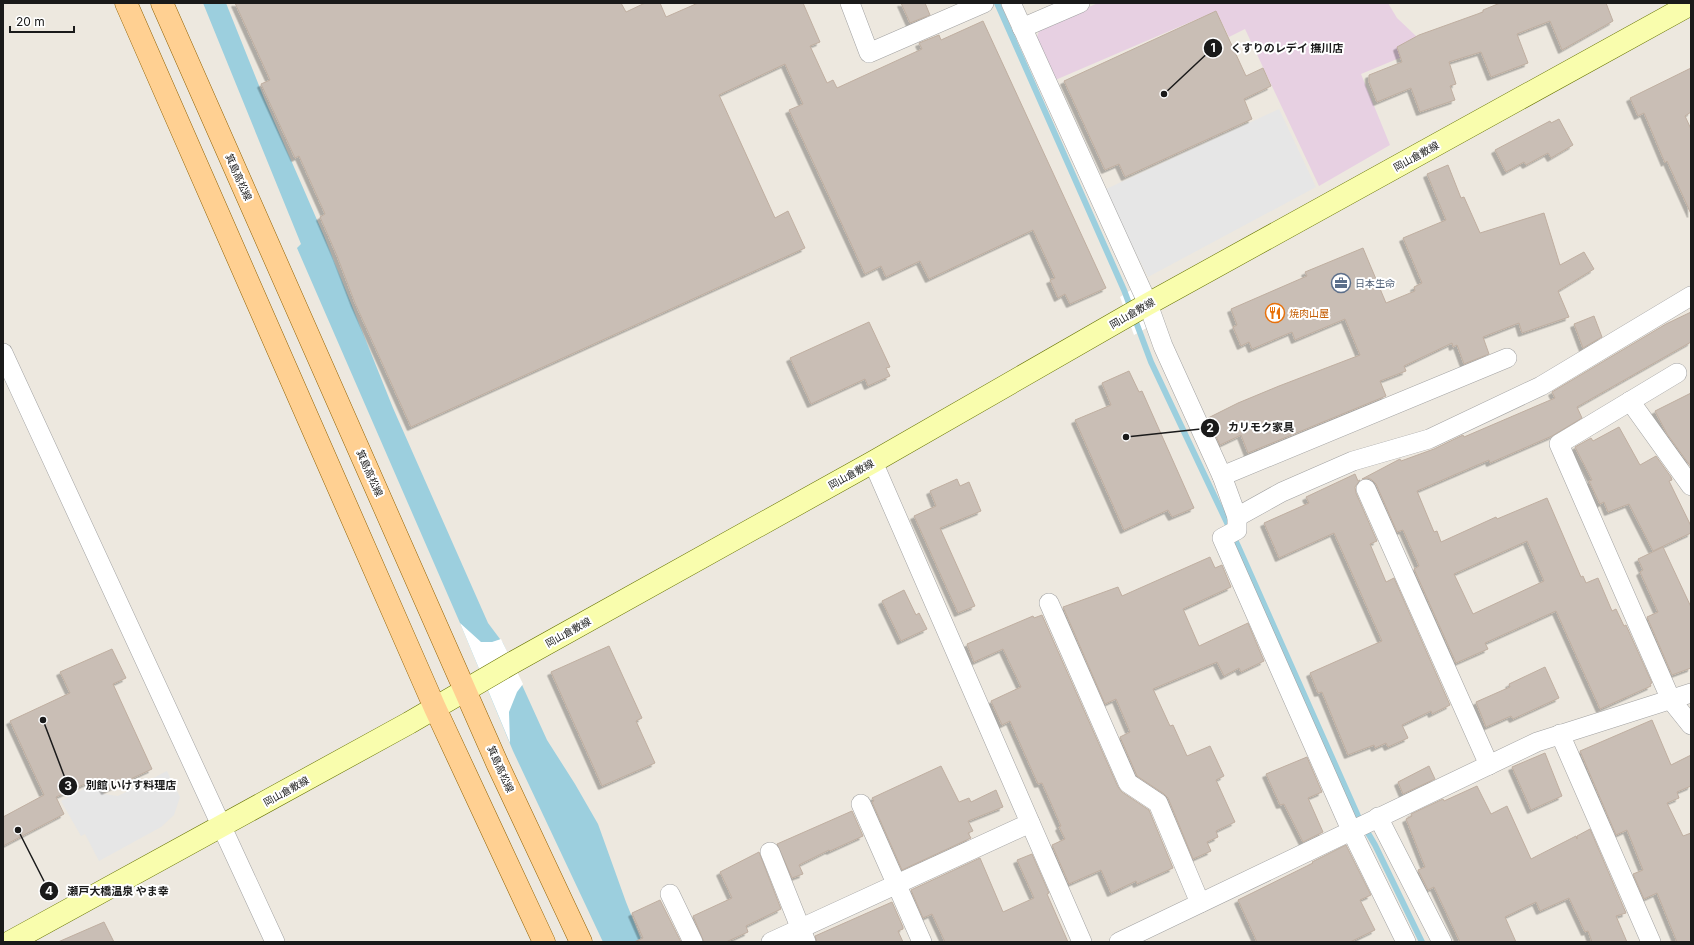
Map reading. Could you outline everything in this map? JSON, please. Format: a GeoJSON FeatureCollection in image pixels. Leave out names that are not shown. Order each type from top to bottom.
{"type":"FeatureCollection","features":[{"type":"Feature","properties":{"kind":"main road"},"geometry":{"type":"LineString","coordinates":[[126,3],[435,708],[544,942]]}},
{"type":"Feature","properties":{"kind":"main road","name":"箕島高松線"},"geometry":{"type":"LineString","coordinates":[[162,3],[474,685],[497,763],[581,942]]}},
{"type":"Feature","properties":{"kind":"main road","name":"岡山倉敷線"},"geometry":{"type":"LineString","coordinates":[[10,942],[222,827],[435,708],[512,663],[873,462],[1139,309],[1691,4]]}},
{"type":"Feature","properties":{"kind":"street"},"geometry":{"type":"LineString","coordinates":[[850,3],[869,53],[984,3]]}},
{"type":"Feature","properties":{"kind":"street"},"geometry":{"type":"LineString","coordinates":[[1011,3],[1139,309],[1162,346],[1222,476],[1233,528]]}},
{"type":"Feature","properties":{"kind":"street"},"geometry":{"type":"LineString","coordinates":[[1022,28],[1080,3]]}},
{"type":"Feature","properties":{"kind":"street"},"geometry":{"type":"LineString","coordinates":[[1406,942],[1363,824],[1222,538],[1233,528],[1282,492],[1353,461],[1429,439],[1541,386],[1691,296]]}},
{"type":"Feature","properties":{"kind":"street"},"geometry":{"type":"LineString","coordinates":[[3,353],[275,942]]}},
{"type":"Feature","properties":{"kind":"street"},"geometry":{"type":"LineString","coordinates":[[1222,476],[1508,358]]}},
{"type":"Feature","properties":{"kind":"street"},"geometry":{"type":"LineString","coordinates":[[1677,373],[1559,444],[1670,700],[1691,725]]}},
{"type":"Feature","properties":{"kind":"street"},"geometry":{"type":"LineString","coordinates":[[1630,401],[1691,486]]}},
{"type":"Feature","properties":{"kind":"street"},"geometry":{"type":"LineString","coordinates":[[873,462],[1082,942]]}},
{"type":"Feature","properties":{"kind":"street"},"geometry":{"type":"LineString","coordinates":[[1366,489],[1489,765]]}},
{"type":"Feature","properties":{"kind":"street"},"geometry":{"type":"LineString","coordinates":[[1049,603],[1128,783],[1158,803],[1200,903]]}},
{"type":"Feature","properties":{"kind":"street"},"geometry":{"type":"LineString","coordinates":[[1119,942],[1537,742],[1691,693]]}},
{"type":"Feature","properties":{"kind":"street"},"geometry":{"type":"LineString","coordinates":[[1560,734],[1651,942]]}},
{"type":"Feature","properties":{"kind":"street"},"geometry":{"type":"LineString","coordinates":[[861,804],[922,942]]}},
{"type":"Feature","properties":{"kind":"street"},"geometry":{"type":"LineString","coordinates":[[771,942],[803,935],[897,884],[1030,824]]}},
{"type":"Feature","properties":{"kind":"street"},"geometry":{"type":"LineString","coordinates":[[1363,824],[1442,942]]}},
{"type":"Feature","properties":{"kind":"street"},"geometry":{"type":"LineString","coordinates":[[770,852],[803,935]]}},
{"type":"Feature","properties":{"kind":"street"},"geometry":{"type":"LineString","coordinates":[[670,894],[693,942]]}},
{"type":"Feature","properties":{"kind":"shaded area"},"geometry":{"type":"Polygon","coordinates":[[[1098,3],[1388,3],[1397,18],[1416,36],[1421,49],[1361,74],[1390,145],[1319,186],[1245,29],[1229,37],[1216,11],[1053,81],[1036,40],[1040,28],[1098,3]]]}},
{"type":"Feature","properties":{"kind":"shaded area"},"geometry":{"type":"Polygon","coordinates":[[[1279,109],[1316,187],[1148,277],[1104,190],[1279,109]]]}},
{"type":"Feature","properties":{"kind":"shaded area"},"geometry":{"type":"Polygon","coordinates":[[[167,771],[180,797],[174,815],[161,827],[99,861],[85,834],[81,836],[61,801],[97,782],[104,794],[118,796],[167,771]]]}},
{"type":"Feature","properties":{"kind":"water"},"geometry":{"type":"Polygon","coordinates":[[[203,3],[226,3],[264,98],[324,236],[393,408],[488,623],[503,643],[547,740],[598,824],[642,942],[603,942],[513,751],[460,623],[297,248],[301,244],[203,3]]]}},
{"type":"Feature","properties":{"kind":"pier"},"geometry":{"type":"Polygon","coordinates":[[[1134,288],[1152,325],[1134,335],[1120,297],[1134,288]]]}},
{"type":"Feature","properties":{"kind":"pier"},"geometry":{"type":"Polygon","coordinates":[[[460,623],[481,642],[492,642],[501,639],[523,684],[517,692],[509,712],[510,743],[460,623]]]}},
{"type":"Feature","properties":{"kind":"building"},"geometry":{"type":"Polygon","coordinates":[[[235,3],[621,3],[626,12],[645,3],[660,3],[666,17],[698,3],[803,3],[820,42],[810,46],[827,83],[833,80],[837,88],[922,49],[919,43],[939,35],[941,40],[983,21],[1106,288],[1070,304],[1065,294],[1058,298],[1050,280],[1055,278],[1033,230],[929,279],[920,261],[886,277],[881,266],[865,274],[789,110],[803,104],[785,64],[719,95],[775,218],[788,211],[805,248],[411,427],[355,303],[320,217],[325,214],[299,156],[295,158],[261,84],[270,80],[235,3]]]}},
{"type":"Feature","properties":{"kind":"building"},"geometry":{"type":"Polygon","coordinates":[[[901,3],[925,3],[930,15],[910,23],[901,3]]]}},
{"type":"Feature","properties":{"kind":"building"},"geometry":{"type":"Polygon","coordinates":[[[1500,3],[1606,3],[1613,21],[1562,50],[1550,21],[1517,34],[1528,63],[1491,77],[1481,52],[1449,62],[1456,84],[1450,86],[1455,100],[1420,112],[1411,88],[1377,102],[1369,82],[1369,75],[1402,62],[1397,47],[1419,35],[1483,12],[1483,10],[1500,3]]]}},
{"type":"Feature","properties":{"kind":"building"},"geometry":{"type":"Polygon","coordinates":[[[1216,11],[1246,76],[1263,68],[1271,86],[1244,99],[1252,119],[1125,177],[1119,164],[1105,170],[1064,81],[1216,11]]]}},
{"type":"Feature","properties":{"kind":"building"},"geometry":{"type":"Polygon","coordinates":[[[1691,68],[1691,112],[1685,116],[1691,129],[1691,214],[1667,161],[1665,163],[1644,113],[1638,116],[1630,98],[1691,68]]]}},
{"type":"Feature","properties":{"kind":"building"},"geometry":{"type":"Polygon","coordinates":[[[1559,119],[1573,145],[1551,158],[1548,153],[1526,165],[1524,162],[1506,172],[1495,150],[1550,121],[1551,123],[1559,119]]]}},
{"type":"Feature","properties":{"kind":"building"},"geometry":{"type":"Polygon","coordinates":[[[1448,165],[1461,198],[1464,197],[1480,233],[1544,213],[1560,265],[1584,252],[1594,269],[1558,291],[1569,317],[1522,333],[1519,323],[1483,337],[1489,354],[1464,364],[1457,345],[1453,347],[1452,343],[1404,366],[1406,371],[1380,381],[1386,396],[1248,453],[1241,435],[1220,445],[1208,418],[1238,403],[1279,386],[1360,355],[1345,319],[1295,340],[1292,332],[1252,349],[1249,342],[1241,346],[1233,327],[1237,325],[1231,309],[1307,276],[1305,272],[1363,248],[1386,303],[1415,291],[1414,287],[1422,283],[1403,238],[1446,220],[1427,174],[1448,165]]]}},
{"type":"Feature","properties":{"kind":"building"},"geometry":{"type":"Polygon","coordinates":[[[1691,312],[1691,342],[1577,407],[1582,418],[1552,436],[1490,463],[1489,460],[1417,491],[1434,532],[1437,531],[1441,542],[1496,517],[1497,519],[1547,498],[1581,577],[1583,576],[1586,583],[1598,578],[1612,611],[1616,609],[1624,626],[1626,625],[1652,683],[1650,684],[1651,686],[1600,709],[1556,611],[1485,643],[1488,649],[1456,663],[1414,569],[1419,566],[1403,530],[1397,532],[1376,484],[1368,478],[1362,479],[1400,459],[1401,461],[1434,449],[1463,435],[1464,437],[1555,398],[1552,392],[1666,324],[1691,312]],[[1527,541],[1454,574],[1473,614],[1544,581],[1527,541]]]}},
{"type":"Feature","properties":{"kind":"building"},"geometry":{"type":"Polygon","coordinates":[[[1594,316],[1602,337],[1583,348],[1574,324],[1594,316]]]}},
{"type":"Feature","properties":{"kind":"building"},"geometry":{"type":"Polygon","coordinates":[[[869,322],[890,367],[886,368],[890,376],[868,386],[865,379],[811,404],[790,358],[869,322]]]}},
{"type":"Feature","properties":{"kind":"building"},"geometry":{"type":"Polygon","coordinates":[[[1129,371],[1139,392],[1142,391],[1194,508],[1172,517],[1168,510],[1124,530],[1075,420],[1111,405],[1102,383],[1129,371]]]}},
{"type":"Feature","properties":{"kind":"building"},"geometry":{"type":"Polygon","coordinates":[[[1691,393],[1691,467],[1667,434],[1655,411],[1691,393]]]}},
{"type":"Feature","properties":{"kind":"building"},"geometry":{"type":"Polygon","coordinates":[[[1619,427],[1640,465],[1656,456],[1671,477],[1672,480],[1669,481],[1691,526],[1691,533],[1653,551],[1629,504],[1608,512],[1604,502],[1600,504],[1589,481],[1592,480],[1575,447],[1591,438],[1593,441],[1619,427]]]}},
{"type":"Feature","properties":{"kind":"building"},"geometry":{"type":"Polygon","coordinates":[[[1355,474],[1358,481],[1360,480],[1355,487],[1356,493],[1377,541],[1370,544],[1386,582],[1394,578],[1450,705],[1432,714],[1431,711],[1402,725],[1408,738],[1388,747],[1386,743],[1375,748],[1374,745],[1348,755],[1322,692],[1318,693],[1310,673],[1382,641],[1334,533],[1279,558],[1264,523],[1309,503],[1306,497],[1355,474]]]}},
{"type":"Feature","properties":{"kind":"building"},"geometry":{"type":"Polygon","coordinates":[[[957,479],[960,486],[969,482],[981,511],[940,528],[975,606],[958,613],[914,516],[936,506],[930,491],[957,479]]]}},
{"type":"Feature","properties":{"kind":"building"},"geometry":{"type":"Polygon","coordinates":[[[1663,547],[1691,607],[1691,668],[1672,675],[1647,617],[1658,612],[1640,572],[1643,570],[1638,559],[1663,547]]]}},
{"type":"Feature","properties":{"kind":"building"},"geometry":{"type":"Polygon","coordinates":[[[1210,557],[1215,568],[1222,565],[1231,587],[1183,609],[1199,646],[1248,623],[1264,661],[1241,672],[1239,668],[1224,676],[1217,662],[1153,689],[1170,726],[1173,725],[1187,756],[1210,746],[1224,776],[1216,780],[1235,822],[1216,831],[1218,837],[1207,842],[1211,851],[1193,859],[1168,798],[1137,776],[1120,737],[1130,732],[1116,699],[1105,704],[1063,607],[1118,587],[1122,596],[1210,557]]]}},
{"type":"Feature","properties":{"kind":"building"},"geometry":{"type":"Polygon","coordinates":[[[904,590],[916,615],[919,613],[927,629],[901,641],[882,601],[904,590]]]}},
{"type":"Feature","properties":{"kind":"building"},"geometry":{"type":"Polygon","coordinates":[[[1042,615],[1118,787],[1122,792],[1149,810],[1173,868],[1137,884],[1136,881],[1111,893],[1101,870],[1069,884],[1052,845],[1065,839],[1059,827],[1061,826],[1042,783],[1038,784],[1010,721],[1002,725],[991,701],[1021,687],[1003,649],[974,662],[967,644],[1033,616],[1034,618],[1042,615]]]}},
{"type":"Feature","properties":{"kind":"building"},"geometry":{"type":"Polygon","coordinates":[[[609,646],[642,718],[636,721],[655,763],[602,786],[551,672],[609,646]]]}},
{"type":"Feature","properties":{"kind":"building"},"geometry":{"type":"Polygon","coordinates":[[[112,649],[126,678],[113,684],[152,769],[105,791],[98,778],[56,797],[64,814],[3,846],[3,817],[44,795],[10,721],[70,693],[60,672],[112,649]]]}},
{"type":"Feature","properties":{"kind":"building"},"geometry":{"type":"Polygon","coordinates":[[[1545,667],[1559,698],[1513,719],[1511,716],[1486,727],[1476,702],[1510,687],[1509,684],[1545,667]]]}},
{"type":"Feature","properties":{"kind":"building"},"geometry":{"type":"Polygon","coordinates":[[[1652,720],[1671,765],[1691,755],[1691,786],[1677,792],[1679,798],[1667,803],[1683,836],[1691,833],[1691,942],[1677,942],[1657,893],[1644,899],[1633,874],[1643,870],[1627,830],[1616,835],[1580,751],[1652,720]]]}},
{"type":"Feature","properties":{"kind":"building"},"geometry":{"type":"Polygon","coordinates":[[[1545,753],[1562,796],[1531,810],[1512,767],[1545,753]]]}},
{"type":"Feature","properties":{"kind":"building"},"geometry":{"type":"Polygon","coordinates":[[[1307,757],[1322,792],[1308,798],[1323,832],[1303,842],[1284,804],[1280,805],[1266,774],[1307,757]]]}},
{"type":"Feature","properties":{"kind":"building"},"geometry":{"type":"Polygon","coordinates":[[[941,766],[959,802],[969,798],[971,802],[996,790],[1003,807],[968,821],[973,831],[968,833],[971,838],[902,870],[872,802],[874,801],[872,798],[941,766]]]}},
{"type":"Feature","properties":{"kind":"building"},"geometry":{"type":"Polygon","coordinates":[[[1429,766],[1435,779],[1403,794],[1398,782],[1429,766]]]}},
{"type":"Feature","properties":{"kind":"building"},"geometry":{"type":"Polygon","coordinates":[[[1477,786],[1491,814],[1507,806],[1531,859],[1576,836],[1577,839],[1577,836],[1590,829],[1626,913],[1616,916],[1627,942],[1592,942],[1588,931],[1585,932],[1569,898],[1540,911],[1536,902],[1505,917],[1516,942],[1460,942],[1434,887],[1428,890],[1418,870],[1425,867],[1406,819],[1412,816],[1411,814],[1443,799],[1444,801],[1477,786]]]}},
{"type":"Feature","properties":{"kind":"building"},"geometry":{"type":"Polygon","coordinates":[[[852,811],[863,836],[830,851],[829,850],[799,865],[803,874],[792,878],[777,844],[852,811]]]}},
{"type":"Feature","properties":{"kind":"building"},"geometry":{"type":"Polygon","coordinates":[[[1346,845],[1371,895],[1360,900],[1375,930],[1350,942],[1257,942],[1238,900],[1346,845]]]}},
{"type":"Feature","properties":{"kind":"building"},"geometry":{"type":"Polygon","coordinates":[[[759,852],[781,909],[746,926],[748,932],[726,942],[704,942],[693,916],[732,898],[720,872],[759,852]]]}},
{"type":"Feature","properties":{"kind":"building"},"geometry":{"type":"Polygon","coordinates":[[[1032,854],[1049,893],[1047,894],[1068,942],[945,942],[932,914],[923,918],[911,890],[980,858],[1003,912],[1034,898],[1017,860],[1032,854]]]}},
{"type":"Feature","properties":{"kind":"building"},"geometry":{"type":"Polygon","coordinates":[[[660,900],[681,942],[634,942],[643,938],[632,913],[660,900]]]}},
{"type":"Feature","properties":{"kind":"building"},"geometry":{"type":"Polygon","coordinates":[[[892,902],[903,927],[903,929],[898,931],[903,942],[817,942],[815,936],[892,902]]]}},
{"type":"Feature","properties":{"kind":"building"},"geometry":{"type":"Polygon","coordinates":[[[104,922],[114,942],[58,942],[104,922]]]}},
{"type":"Feature","properties":{"kind":"waterway"},"geometry":{"type":"LineString","coordinates":[[997,3],[1124,290],[1151,362],[1238,546],[1358,816],[1375,845],[1422,942]]}},
{"type":"Feature","properties":{"kind":"place","name":"くすりのレデイ 撫川店"},"geometry":{"type":"Point","coordinates":[1164,94]}},
{"type":"Feature","properties":{"kind":"place","name":"日本生命"},"geometry":{"type":"Point","coordinates":[1341,283]}},
{"type":"Feature","properties":{"kind":"place","name":"焼肉山屋"},"geometry":{"type":"Point","coordinates":[1275,313]}},
{"type":"Feature","properties":{"kind":"place","name":"カリモク家具"},"geometry":{"type":"Point","coordinates":[1126,437]}},
{"type":"Feature","properties":{"kind":"place","name":"別館 いけす料理店"},"geometry":{"type":"Point","coordinates":[43,720]}},
{"type":"Feature","properties":{"kind":"place","name":"瀬戸大橋温泉 やま幸"},"geometry":{"type":"Point","coordinates":[18,830]}}]}
